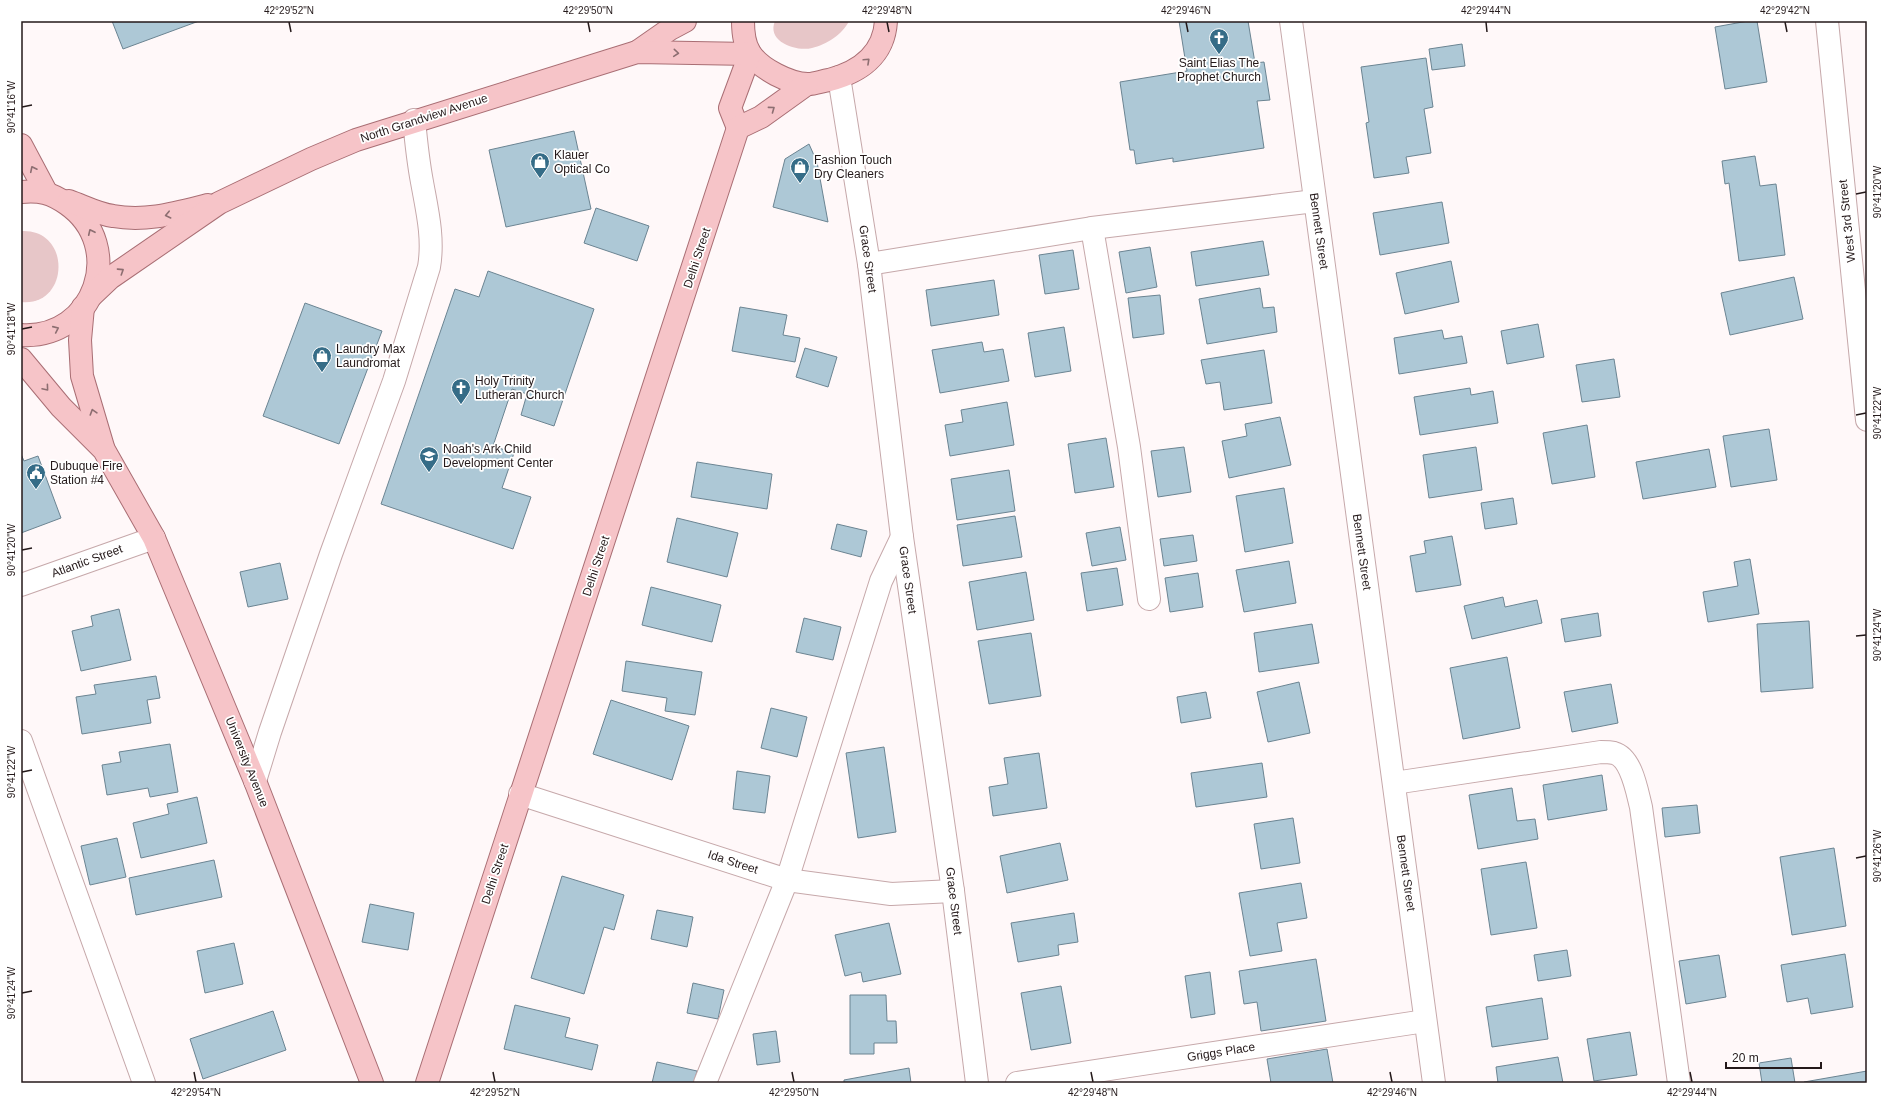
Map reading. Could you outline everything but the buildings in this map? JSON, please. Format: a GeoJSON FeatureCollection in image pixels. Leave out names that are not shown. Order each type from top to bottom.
{"type":"FeatureCollection","features":[{"type":"Feature","properties":{"kind":"main road","name":"North Grandview Avenue"},"geometry":{"type":"LineString","coordinates":[[21,335],[32,336],[55,330],[76,317],[87,302],[110,278],[219,203],[311,159],[349,142],[414,120],[637,52],[670,29],[685,21]]}},
{"type":"Feature","properties":{"kind":"main road"},"geometry":{"type":"LineString","coordinates":[[744,21],[743,33],[750,54],[772,73],[786,79],[807,84]]}},
{"type":"Feature","properties":{"kind":"main road"},"geometry":{"type":"LineString","coordinates":[[750,54],[730,108],[738,128],[761,117],[807,84],[839,77],[854,71],[867,62],[878,49],[886,28],[905,21]]}},
{"type":"Feature","properties":{"kind":"main road","name":"North Grandview Avenue"},"geometry":{"type":"LineString","coordinates":[[637,52],[750,54]]}},
{"type":"Feature","properties":{"kind":"main road","name":"Delhi Street"},"geometry":{"type":"LineString","coordinates":[[427,1083],[738,128]]}},
{"type":"Feature","properties":{"kind":"main road"},"geometry":{"type":"LineString","coordinates":[[21,145],[51,194],[76,210],[91,229],[98,252],[98,276],[87,302]]}},
{"type":"Feature","properties":{"kind":"main road"},"geometry":{"type":"LineString","coordinates":[[21,192],[51,194]]}},
{"type":"Feature","properties":{"kind":"main road","name":"North Grandview Avenue"},"geometry":{"type":"LineString","coordinates":[[51,194],[111,216],[138,219],[156,217],[219,203]]}},
{"type":"Feature","properties":{"kind":"main road","name":"University Avenue"},"geometry":{"type":"LineString","coordinates":[[87,302],[80,340],[82,376],[104,450],[154,538],[255,781],[372,1083]]}},
{"type":"Feature","properties":{"kind":"main road","name":"University Avenue"},"geometry":{"type":"LineString","coordinates":[[21,359],[61,407],[104,450]]}},
{"type":"Feature","properties":{"kind":"street","name":"Bennett Street"},"geometry":{"type":"LineString","coordinates":[[1291,21],[1434,1083]]}},
{"type":"Feature","properties":{"kind":"street","name":"West 3rd Street"},"geometry":{"type":"LineString","coordinates":[[1827,21],[1867,420]]}},
{"type":"Feature","properties":{"kind":"street","name":"Grace Street"},"geometry":{"type":"LineString","coordinates":[[839,77],[869,264],[902,537],[953,891],[977,1083]]}},
{"type":"Feature","properties":{"kind":"street"},"geometry":{"type":"LineString","coordinates":[[255,781],[270,732],[329,562],[394,381],[429,267],[432,251],[431,237],[417,154],[414,120]]}},
{"type":"Feature","properties":{"kind":"street"},"geometry":{"type":"LineString","coordinates":[[869,264],[1092,228],[1315,201]]}},
{"type":"Feature","properties":{"kind":"street"},"geometry":{"type":"LineString","coordinates":[[1092,228],[1129,447],[1149,599]]}},
{"type":"Feature","properties":{"kind":"street"},"geometry":{"type":"LineString","coordinates":[[705,1083],[787,880],[881,581],[902,537]]}},
{"type":"Feature","properties":{"kind":"street","name":"Atlantic Street"},"geometry":{"type":"LineString","coordinates":[[21,585],[154,538]]}},
{"type":"Feature","properties":{"kind":"street"},"geometry":{"type":"LineString","coordinates":[[21,741],[144,1083]]}},
{"type":"Feature","properties":{"kind":"street"},"geometry":{"type":"LineString","coordinates":[[1394,783],[1601,752],[1614,753],[1622,758],[1634,780],[1641,807],[1679,1083]]}},
{"type":"Feature","properties":{"kind":"street","name":"Ida Street"},"geometry":{"type":"LineString","coordinates":[[520,794],[787,880],[891,894],[953,891]]}},
{"type":"Feature","properties":{"kind":"street","name":"Griggs Place"},"geometry":{"type":"LineString","coordinates":[[1017,1083],[1425,1021]]}},
{"type":"Feature","properties":{"kind":"shaded area"},"geometry":{"type":"Polygon","coordinates":[[[775,21],[849,21],[843,30],[828,42],[817,47],[806,49],[791,47],[779,40],[775,35],[773,28],[775,21]]]}},
{"type":"Feature","properties":{"kind":"shaded area"},"geometry":{"type":"Polygon","coordinates":[[[21,231],[38,233],[49,242],[56,253],[58,267],[56,281],[49,293],[37,300],[21,302],[21,231]]]}},
{"type":"Feature","properties":{"kind":"place","name":"Saint Elias The Prophet Church"},"geometry":{"type":"Point","coordinates":[1219,55]}},
{"type":"Feature","properties":{"kind":"place","name":"Klauer Optical Co"},"geometry":{"type":"Point","coordinates":[540,179]}},
{"type":"Feature","properties":{"kind":"place","name":"Fashion Touch Dry Cleaners"},"geometry":{"type":"Point","coordinates":[800,184]}},
{"type":"Feature","properties":{"kind":"place","name":"Laundry Max Laundromat"},"geometry":{"type":"Point","coordinates":[322,373]}},
{"type":"Feature","properties":{"kind":"place","name":"Holy Trinity Lutheran Church"},"geometry":{"type":"Point","coordinates":[461,405]}},
{"type":"Feature","properties":{"kind":"place","name":"Noah's Ark Child Development Center"},"geometry":{"type":"Point","coordinates":[429,473]}},
{"type":"Feature","properties":{"kind":"place","name":"Dubuque Fire Station #4"},"geometry":{"type":"Point","coordinates":[36,490]}}]}
